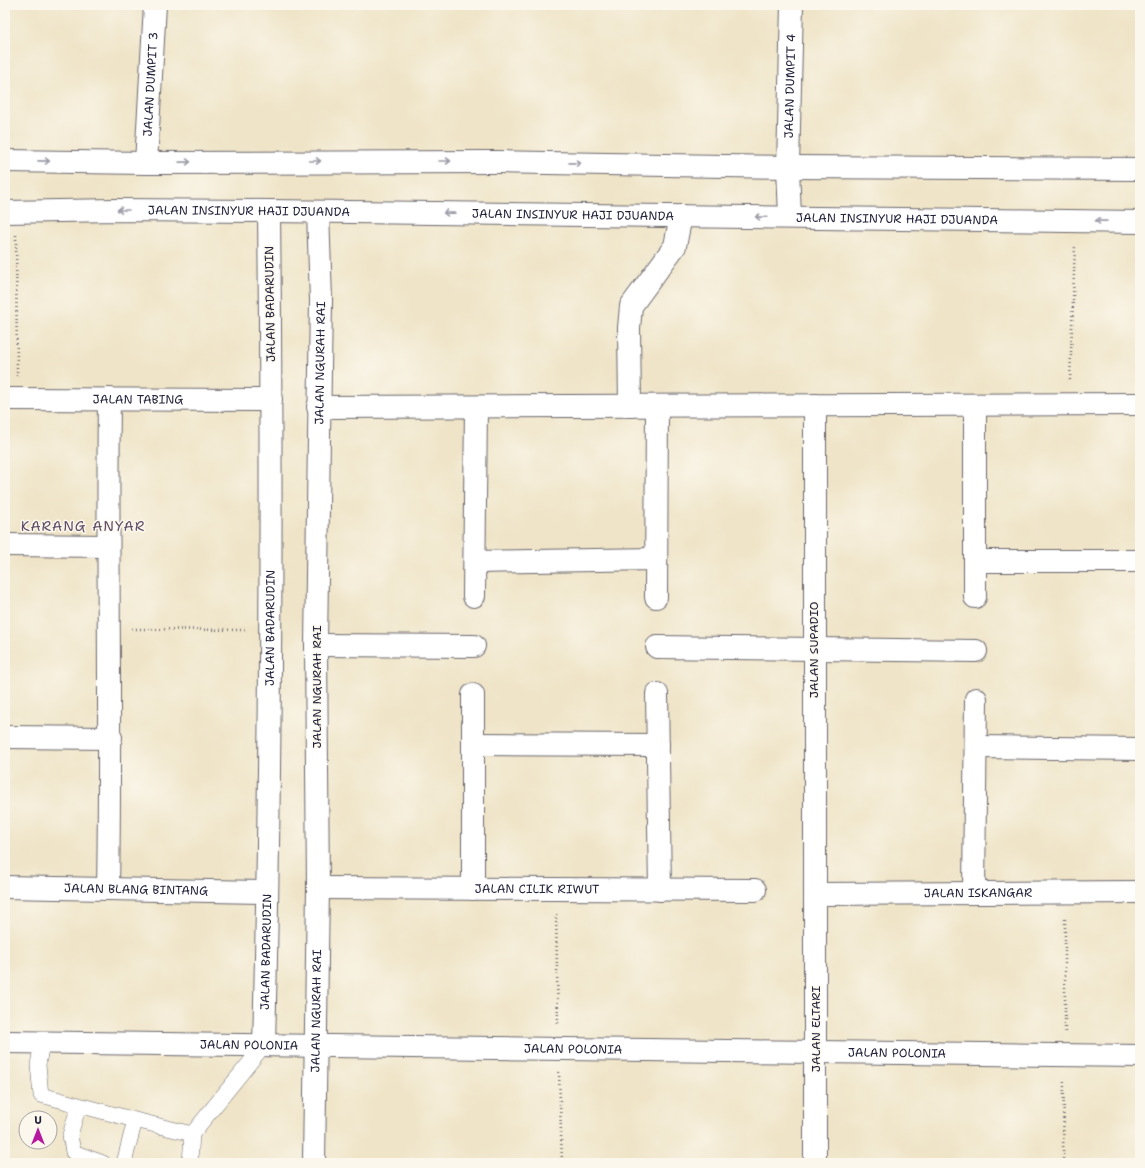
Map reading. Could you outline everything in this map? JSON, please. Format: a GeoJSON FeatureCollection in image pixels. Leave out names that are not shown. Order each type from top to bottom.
{"type":"FeatureCollection","features":[{"type":"Feature","properties":{"kind":"street","name":"JALAN DUMPIT 3"},"geometry":{"type":"LineString","coordinates":[[146,162],[156,5]]}},
{"type":"Feature","properties":{"kind":"street","name":"JALAN DUMPIT 4"},"geometry":{"type":"LineString","coordinates":[[790,217],[788,167],[792,5]]}},
{"type":"Feature","properties":{"kind":"street"},"geometry":{"type":"LineString","coordinates":[[5,161],[495,162],[788,167],[1140,169]]}},
{"type":"Feature","properties":{"kind":"street","name":"JALAN INSINYUR HAJI DJUANDA"},"geometry":{"type":"LineString","coordinates":[[10,212],[115,210],[269,211],[1140,222]]}},
{"type":"Feature","properties":{"kind":"street","name":"JALAN BADARUDIN"},"geometry":{"type":"LineString","coordinates":[[264,1045],[270,630],[271,400],[269,211]]}},
{"type":"Feature","properties":{"kind":"street","name":"JALAN NGURAH RAI"},"geometry":{"type":"LineString","coordinates":[[314,1163],[318,888],[316,645],[318,407],[321,300],[318,212]]}},
{"type":"Feature","properties":{"kind":"street"},"geometry":{"type":"LineString","coordinates":[[630,406],[629,328],[631,306],[675,246],[681,216]]}},
{"type":"Feature","properties":{"kind":"street","name":"JALAN TABING"},"geometry":{"type":"LineString","coordinates":[[11,399],[271,400]]}},
{"type":"Feature","properties":{"kind":"street"},"geometry":{"type":"LineString","coordinates":[[108,889],[111,738],[108,546],[109,399]]}},
{"type":"Feature","properties":{"kind":"street"},"geometry":{"type":"LineString","coordinates":[[318,407],[1140,404]]}},
{"type":"Feature","properties":{"kind":"street","name":"JALAN SUPADIO"},"geometry":{"type":"LineString","coordinates":[[815,405],[814,648],[816,894]]}},
{"type":"Feature","properties":{"kind":"street"},"geometry":{"type":"LineString","coordinates":[[975,405],[975,597]]}},
{"type":"Feature","properties":{"kind":"street"},"geometry":{"type":"LineString","coordinates":[[474,596],[476,406]]}},
{"type":"Feature","properties":{"kind":"street"},"geometry":{"type":"LineString","coordinates":[[656,597],[657,406]]}},
{"type":"Feature","properties":{"kind":"street"},"geometry":{"type":"LineString","coordinates":[[5,545],[108,546]]}},
{"type":"Feature","properties":{"kind":"street"},"geometry":{"type":"LineString","coordinates":[[475,562],[656,559]]}},
{"type":"Feature","properties":{"kind":"street"},"geometry":{"type":"LineString","coordinates":[[975,561],[1140,561]]}},
{"type":"Feature","properties":{"kind":"street"},"geometry":{"type":"LineString","coordinates":[[316,645],[474,646]]}},
{"type":"Feature","properties":{"kind":"street"},"geometry":{"type":"LineString","coordinates":[[657,647],[976,651]]}},
{"type":"Feature","properties":{"kind":"street"},"geometry":{"type":"LineString","coordinates":[[657,694],[660,890]]}},
{"type":"Feature","properties":{"kind":"street"},"geometry":{"type":"LineString","coordinates":[[473,695],[473,889]]}},
{"type":"Feature","properties":{"kind":"street"},"geometry":{"type":"LineString","coordinates":[[974,893],[977,747],[976,699]]}},
{"type":"Feature","properties":{"kind":"street"},"geometry":{"type":"LineString","coordinates":[[5,737],[111,738]]}},
{"type":"Feature","properties":{"kind":"street"},"geometry":{"type":"LineString","coordinates":[[473,744],[658,745]]}},
{"type":"Feature","properties":{"kind":"street"},"geometry":{"type":"LineString","coordinates":[[977,747],[1140,749]]}},
{"type":"Feature","properties":{"kind":"street","name":"JALAN BLANG BINTANG"},"geometry":{"type":"LineString","coordinates":[[5,887],[267,892]]}},
{"type":"Feature","properties":{"kind":"street","name":"JALAN CILIK RIWUT"},"geometry":{"type":"LineString","coordinates":[[318,888],[755,890]]}},
{"type":"Feature","properties":{"kind":"street","name":"JALAN ISKANGAR"},"geometry":{"type":"LineString","coordinates":[[816,894],[1140,892]]}},
{"type":"Feature","properties":{"kind":"street","name":"JALAN ELTARI"},"geometry":{"type":"LineString","coordinates":[[815,1163],[816,894]]}},
{"type":"Feature","properties":{"kind":"street","name":"JALAN POLONIA"},"geometry":{"type":"LineString","coordinates":[[5,1042],[1140,1056]]}},
{"type":"Feature","properties":{"kind":"lane"},"geometry":{"type":"LineString","coordinates":[[42,1042],[38,1065],[41,1095],[192,1134]]}},
{"type":"Feature","properties":{"kind":"lane"},"geometry":{"type":"LineString","coordinates":[[190,1163],[192,1134],[264,1045]]}},
{"type":"Feature","properties":{"kind":"lane"},"geometry":{"type":"LineString","coordinates":[[79,1105],[70,1135],[73,1152],[103,1163]]}},
{"type":"Feature","properties":{"kind":"lane"},"geometry":{"type":"LineString","coordinates":[[124,1163],[135,1120]]}},
{"type":"Feature","properties":{"kind":"path"},"geometry":{"type":"LineString","coordinates":[[10,212],[11,399]]}},
{"type":"Feature","properties":{"kind":"path"},"geometry":{"type":"LineString","coordinates":[[1069,404],[1076,221]]}},
{"type":"Feature","properties":{"kind":"path"},"geometry":{"type":"LineString","coordinates":[[109,629],[270,630]]}},
{"type":"Feature","properties":{"kind":"path"},"geometry":{"type":"LineString","coordinates":[[1063,1163],[1065,892]]}},
{"type":"Feature","properties":{"kind":"district","name":"KARANG ANYAR"},"geometry":{"type":"Point","coordinates":[83,526]}}]}
